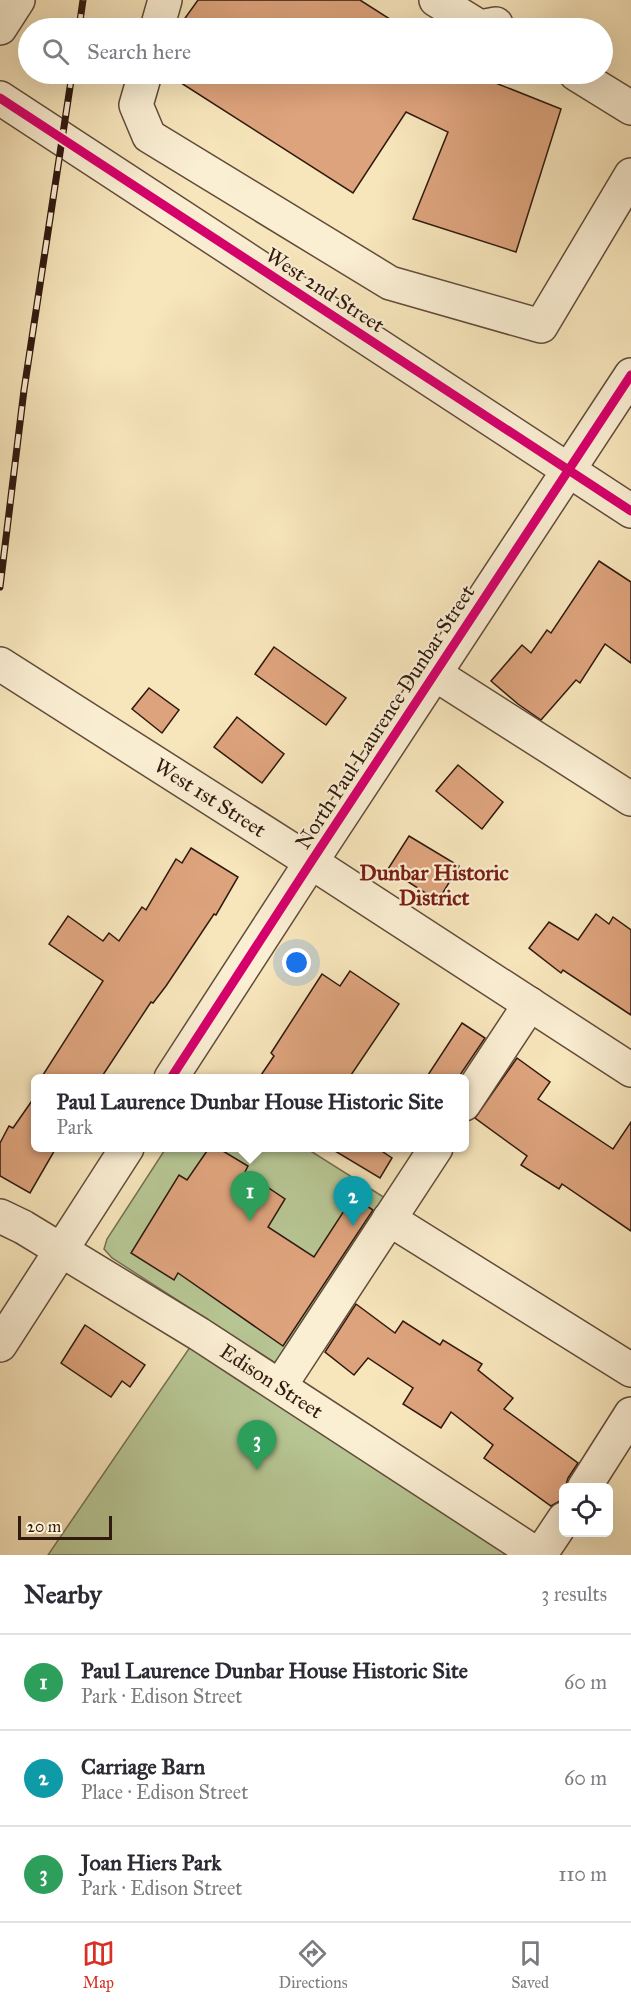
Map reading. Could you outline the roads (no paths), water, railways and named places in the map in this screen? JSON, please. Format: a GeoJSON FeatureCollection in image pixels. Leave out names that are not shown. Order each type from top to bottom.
{"type":"FeatureCollection","features":[{"type":"Feature","properties":{"kind":"street"},"geometry":{"type":"LineString","coordinates":[[0,27],[18,0]]}},
{"type":"Feature","properties":{"kind":"street"},"geometry":{"type":"LineString","coordinates":[[160,18],[165,0]]}},
{"type":"Feature","properties":{"kind":"street"},"geometry":{"type":"LineString","coordinates":[[436,0],[465,18]]}},
{"type":"Feature","properties":{"kind":"street"},"geometry":{"type":"LineString","coordinates":[[142,84],[136,105],[149,136],[390,283],[541,326],[631,175]]}},
{"type":"Feature","properties":{"kind":"street"},"geometry":{"type":"LineString","coordinates":[[592,84],[631,108]]}},
{"type":"Feature","properties":{"kind":"street","name":"West 2nd Street"},"geometry":{"type":"LineString","coordinates":[[0,98],[631,511]]}},
{"type":"Feature","properties":{"kind":"street"},"geometry":{"type":"LineString","coordinates":[[125,180],[149,136]]}},
{"type":"Feature","properties":{"kind":"street","name":"North Paul Laurence Dunbar Street"},"geometry":{"type":"LineString","coordinates":[[174,1074],[631,375]]}},
{"type":"Feature","properties":{"kind":"street","name":"West 1st Street"},"geometry":{"type":"LineString","coordinates":[[0,664],[631,1070]]}},
{"type":"Feature","properties":{"kind":"street"},"geometry":{"type":"LineString","coordinates":[[435,674],[631,799]]}},
{"type":"Feature","properties":{"kind":"street"},"geometry":{"type":"LineString","coordinates":[[469,1098],[530,1004]]}},
{"type":"Feature","properties":{"kind":"street"},"geometry":{"type":"LineString","coordinates":[[0,1345],[124,1152]]}},
{"type":"Feature","properties":{"kind":"street"},"geometry":{"type":"LineString","coordinates":[[280,1386],[433,1152]]}},
{"type":"Feature","properties":{"kind":"street","name":"Edison Street"},"geometry":{"type":"LineString","coordinates":[[0,1216],[24,1227],[280,1386],[539,1555]]}},
{"type":"Feature","properties":{"kind":"street"},"geometry":{"type":"LineString","coordinates":[[389,1219],[631,1370]]}},
{"type":"Feature","properties":{"kind":"street"},"geometry":{"type":"LineString","coordinates":[[587,1483],[631,1414]]}},
{"type":"Feature","properties":{"kind":"street"},"geometry":{"type":"LineString","coordinates":[[539,1555],[559,1526]]}},
{"type":"Feature","properties":{"kind":"railway"},"geometry":{"type":"LineString","coordinates":[[80,18],[83,0]]}},
{"type":"Feature","properties":{"kind":"railway"},"geometry":{"type":"LineString","coordinates":[[0,587],[24,390],[70,84]]}},
{"type":"Feature","properties":{"kind":"place","name":"Paul Laurence Dunbar House Historic Site"},"geometry":{"type":"Point","coordinates":[250,1221]}},
{"type":"Feature","properties":{"kind":"place","name":"Carriage Barn"},"geometry":{"type":"Point","coordinates":[353,1226]}},
{"type":"Feature","properties":{"kind":"place","name":"Joan Hiers Park"},"geometry":{"type":"Point","coordinates":[257,1470]}},
{"type":"Feature","properties":{"kind":"district","name":"Dunbar Historic District"},"geometry":{"type":"Point","coordinates":[434,884]}}]}
